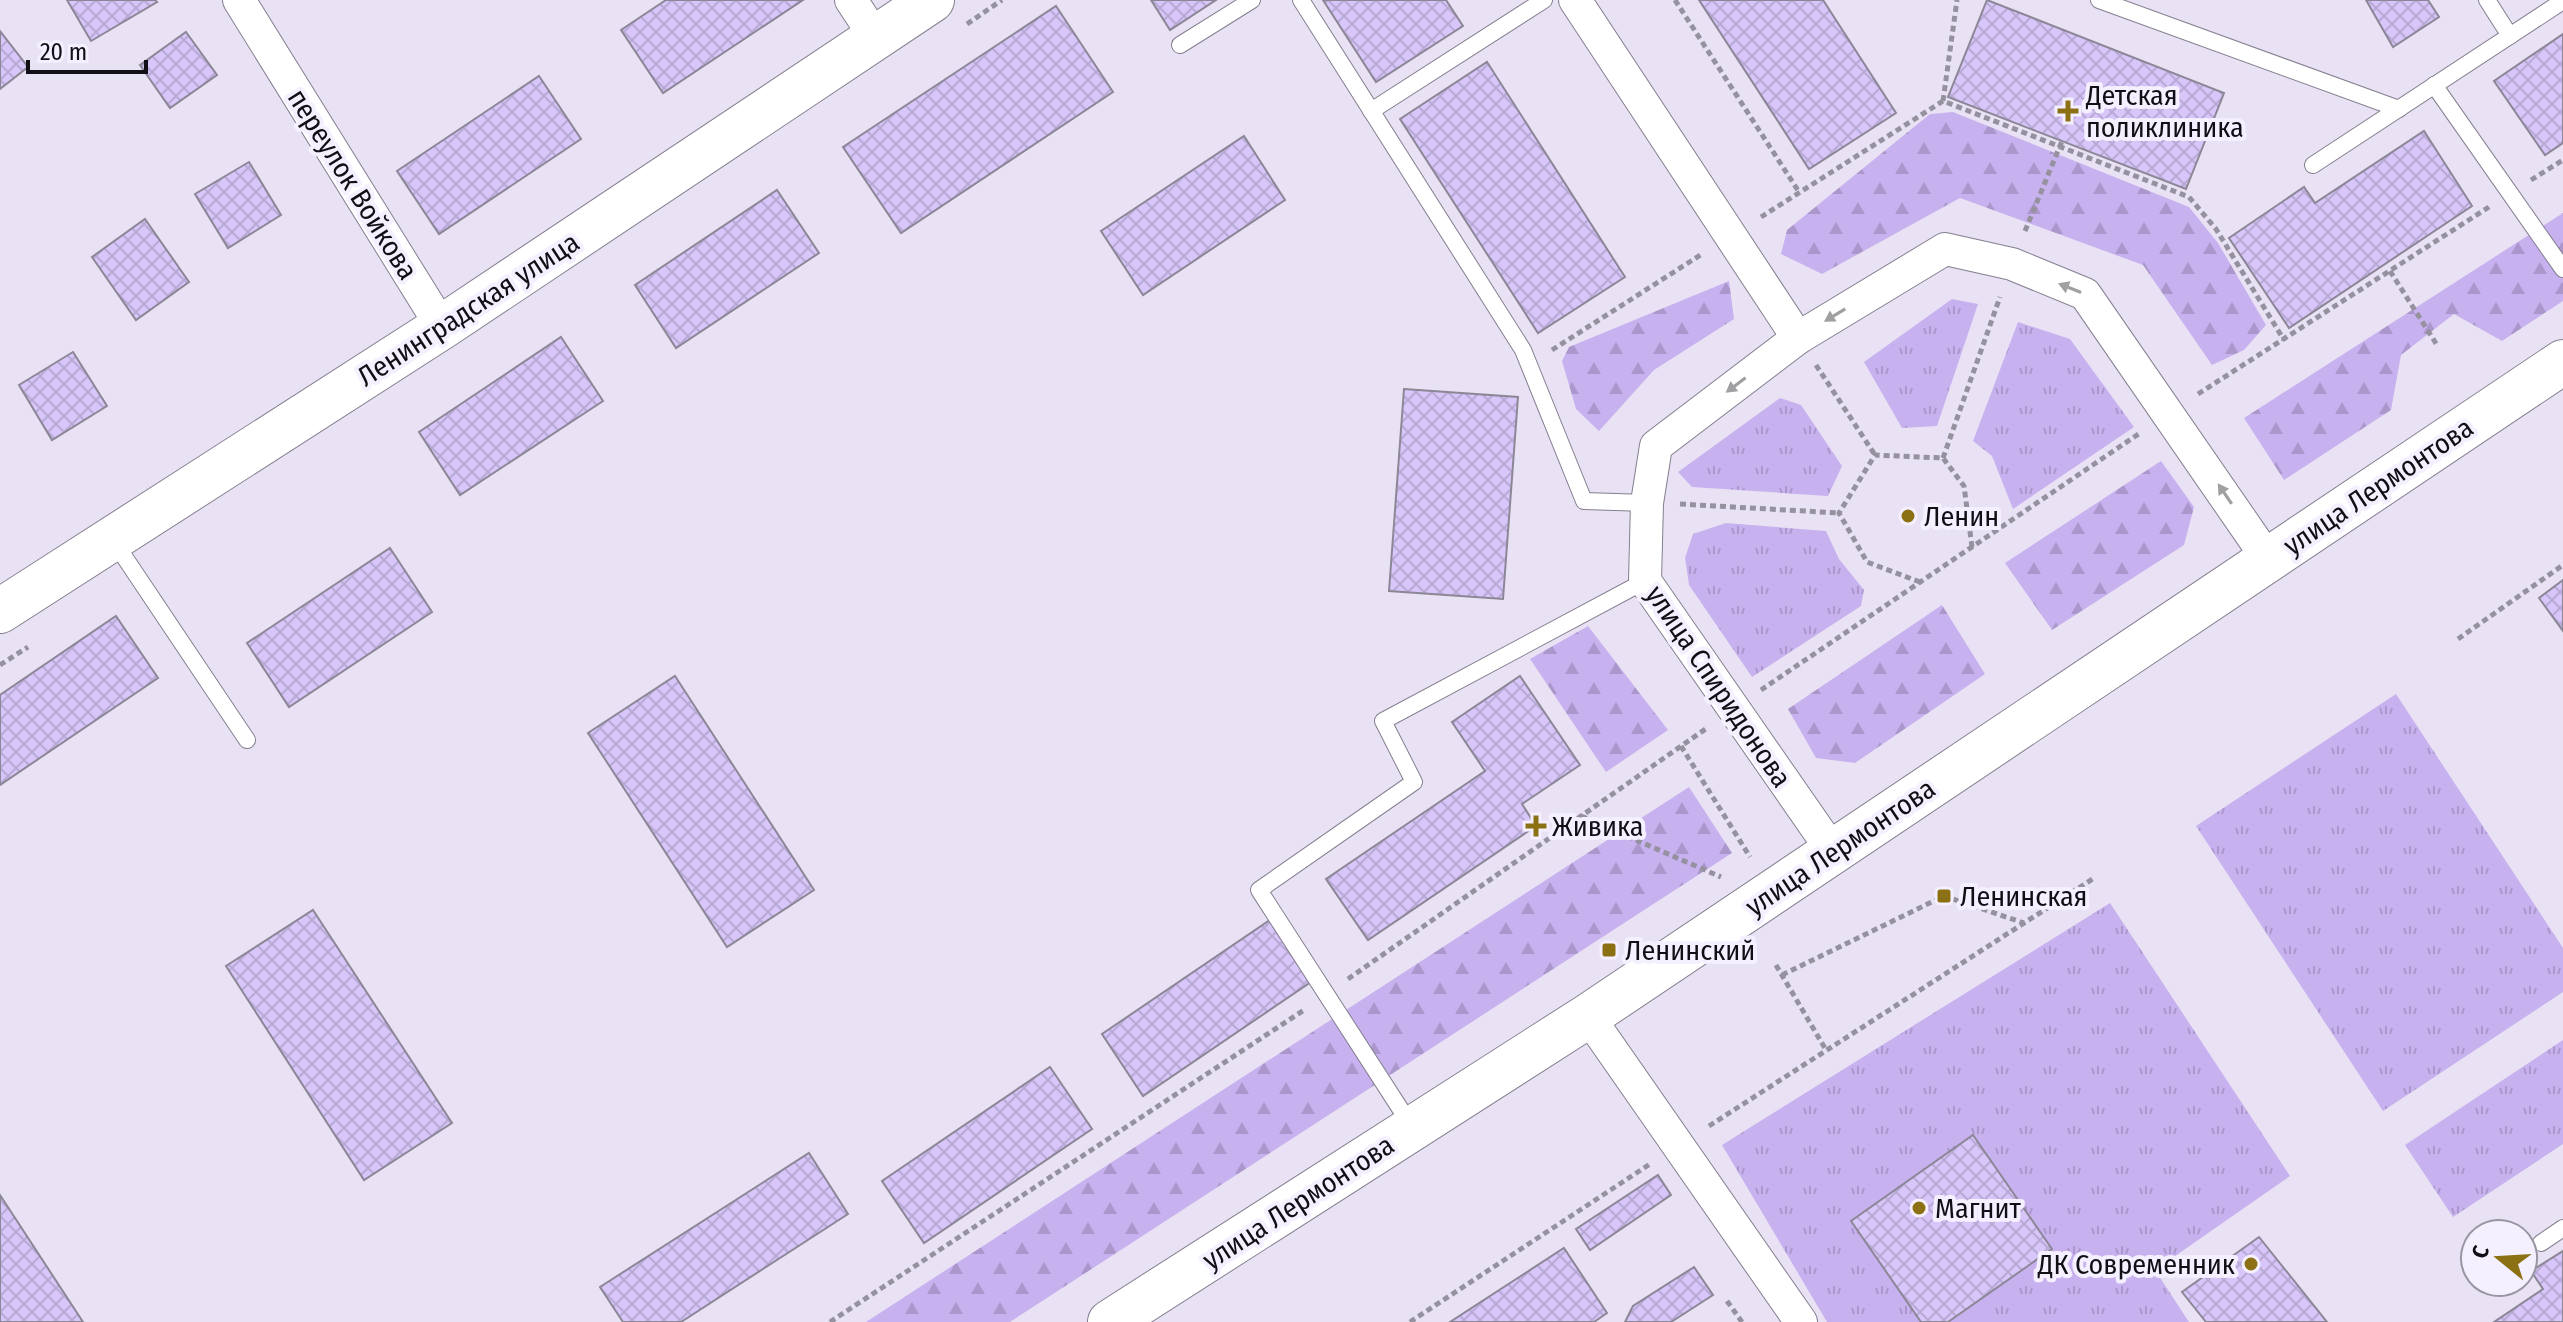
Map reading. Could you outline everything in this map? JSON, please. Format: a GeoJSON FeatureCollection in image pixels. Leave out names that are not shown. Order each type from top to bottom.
{"type":"FeatureCollection","features":[{"type":"Feature","properties":{"kind":"main road","name":"Ленинградская улица"},"geometry":{"type":"LineString","coordinates":[[0,611],[442,327],[932,0]]}},
{"type":"Feature","properties":{"kind":"main road","name":"улица Лермонтова"},"geometry":{"type":"LineString","coordinates":[[1110,1322],[1588,1016],[2563,362]]}},
{"type":"Feature","properties":{"kind":"street","name":"переулок Войкова"},"geometry":{"type":"LineString","coordinates":[[239,0],[442,327]]}},
{"type":"Feature","properties":{"kind":"street"},"geometry":{"type":"LineString","coordinates":[[851,0],[876,38]]}},
{"type":"Feature","properties":{"kind":"street"},"geometry":{"type":"LineString","coordinates":[[1575,0],[1798,338]]}},
{"type":"Feature","properties":{"kind":"street","name":"улица Спиридонова"},"geometry":{"type":"LineString","coordinates":[[1834,853],[1645,581],[1647,503],[1656,446],[1798,338],[1945,249],[2012,264],[2085,294],[2268,559]]}},
{"type":"Feature","properties":{"kind":"street"},"geometry":{"type":"LineString","coordinates":[[1588,1016],[1801,1322]]}},
{"type":"Feature","properties":{"kind":"lane"},"geometry":{"type":"LineString","coordinates":[[1180,45],[1252,0]]}},
{"type":"Feature","properties":{"kind":"lane"},"geometry":{"type":"LineString","coordinates":[[1301,0],[1529,364],[1584,501],[1647,503]]}},
{"type":"Feature","properties":{"kind":"lane"},"geometry":{"type":"LineString","coordinates":[[1371,111],[1544,0]]}},
{"type":"Feature","properties":{"kind":"lane"},"geometry":{"type":"LineString","coordinates":[[2099,0],[2399,109]]}},
{"type":"Feature","properties":{"kind":"lane"},"geometry":{"type":"LineString","coordinates":[[2487,0],[2510,36]]}},
{"type":"Feature","properties":{"kind":"lane"},"geometry":{"type":"LineString","coordinates":[[2313,165],[2563,1]]}},
{"type":"Feature","properties":{"kind":"lane"},"geometry":{"type":"LineString","coordinates":[[2434,85],[2563,269]]}},
{"type":"Feature","properties":{"kind":"lane"},"geometry":{"type":"LineString","coordinates":[[113,539],[247,740]]}},
{"type":"Feature","properties":{"kind":"lane"},"geometry":{"type":"LineString","coordinates":[[1413,1128],[1259,890],[1414,782],[1383,721],[1645,581]]}},
{"type":"Feature","properties":{"kind":"lane"},"geometry":{"type":"LineString","coordinates":[[2541,1243],[2563,1228]]}},
{"type":"Feature","properties":{"kind":"path"},"geometry":{"type":"LineString","coordinates":[[1675,0],[1799,192]]}},
{"type":"Feature","properties":{"kind":"path"},"geometry":{"type":"LineString","coordinates":[[1529,364],[1943,101],[1957,0]]}},
{"type":"Feature","properties":{"kind":"path"},"geometry":{"type":"LineString","coordinates":[[1943,101],[2060,144],[2189,197],[2216,229],[2284,340]]}},
{"type":"Feature","properties":{"kind":"path"},"geometry":{"type":"LineString","coordinates":[[1943,458],[2012,264],[2060,144]]}},
{"type":"Feature","properties":{"kind":"path"},"geometry":{"type":"LineString","coordinates":[[830,1322],[1326,994],[1734,708],[2170,413],[2563,160]]}},
{"type":"Feature","properties":{"kind":"path"},"geometry":{"type":"LineString","coordinates":[[2390,271],[2437,345]]}},
{"type":"Feature","properties":{"kind":"path"},"geometry":{"type":"LineString","coordinates":[[1798,338],[1875,455]]}},
{"type":"Feature","properties":{"kind":"path"},"geometry":{"type":"LineString","coordinates":[[1875,455],[1943,458]]}},
{"type":"Feature","properties":{"kind":"path"},"geometry":{"type":"LineString","coordinates":[[1839,513],[1875,455]]}},
{"type":"Feature","properties":{"kind":"path"},"geometry":{"type":"LineString","coordinates":[[1943,458],[1964,486],[1972,547]]}},
{"type":"Feature","properties":{"kind":"path"},"geometry":{"type":"LineString","coordinates":[[1647,503],[1839,513]]}},
{"type":"Feature","properties":{"kind":"path"},"geometry":{"type":"LineString","coordinates":[[1839,513],[1867,562],[1920,582]]}},
{"type":"Feature","properties":{"kind":"path"},"geometry":{"type":"LineString","coordinates":[[2458,639],[2563,565]]}},
{"type":"Feature","properties":{"kind":"path"},"geometry":{"type":"LineString","coordinates":[[1681,746],[1751,859],[1743,866]]}},
{"type":"Feature","properties":{"kind":"path"},"geometry":{"type":"LineString","coordinates":[[1581,816],[1726,879]]}},
{"type":"Feature","properties":{"kind":"path"},"geometry":{"type":"LineString","coordinates":[[1410,1322],[2094,878]]}},
{"type":"Feature","properties":{"kind":"path"},"geometry":{"type":"LineString","coordinates":[[1782,975],[1944,896],[2024,923]]}},
{"type":"Feature","properties":{"kind":"path"},"geometry":{"type":"LineString","coordinates":[[1776,965],[1826,1050]]}},
{"type":"Feature","properties":{"kind":"path"},"geometry":{"type":"LineString","coordinates":[[1727,1301],[1742,1322]]}},
{"type":"Feature","properties":{"kind":"green space"},"geometry":{"type":"Polygon","coordinates":[[[1953,112],[2189,207],[2218,243],[2266,325],[2244,350],[2212,365],[2143,265],[1960,198],[1822,274],[1781,254],[1787,230],[1930,114],[1953,112]]]}},
{"type":"Feature","properties":{"kind":"green space"},"geometry":{"type":"Polygon","coordinates":[[[2563,213],[2563,301],[2502,341],[2454,314],[2401,355],[2391,410],[2284,480],[2244,418],[2563,213]]]}},
{"type":"Feature","properties":{"kind":"green space"},"geometry":{"type":"Polygon","coordinates":[[[1729,281],[1734,319],[1654,370],[1599,431],[1576,409],[1562,361],[1569,347],[1729,281]]]}},
{"type":"Feature","properties":{"kind":"green space"},"geometry":{"type":"Polygon","coordinates":[[[1952,299],[1978,304],[1937,426],[1902,428],[1864,362],[1952,299]]]}},
{"type":"Feature","properties":{"kind":"green space"},"geometry":{"type":"Polygon","coordinates":[[[2018,322],[2070,339],[2134,427],[2013,509],[1992,456],[1973,441],[2018,322]]]}},
{"type":"Feature","properties":{"kind":"green space"},"geometry":{"type":"Polygon","coordinates":[[[1780,398],[1801,405],[1842,466],[1828,496],[1692,487],[1678,472],[1780,398]]]}},
{"type":"Feature","properties":{"kind":"green space"},"geometry":{"type":"Polygon","coordinates":[[[2161,461],[2194,507],[2184,545],[2052,630],[2005,563],[2161,461]]]}},
{"type":"Feature","properties":{"kind":"green space"},"geometry":{"type":"Polygon","coordinates":[[[1726,523],[1826,531],[1839,559],[1864,590],[1861,606],[1752,677],[1689,585],[1685,558],[1693,534],[1726,523]]]}},
{"type":"Feature","properties":{"kind":"green space"},"geometry":{"type":"Polygon","coordinates":[[[1942,605],[1985,674],[1855,763],[1816,758],[1788,709],[1942,605]]]}},
{"type":"Feature","properties":{"kind":"green space"},"geometry":{"type":"Polygon","coordinates":[[[1588,626],[1668,730],[1606,772],[1530,659],[1588,626]]]}},
{"type":"Feature","properties":{"kind":"green space"},"geometry":{"type":"Polygon","coordinates":[[[2396,694],[2563,948],[2563,992],[2383,1111],[2196,826],[2396,694]]]}},
{"type":"Feature","properties":{"kind":"green space"},"geometry":{"type":"Polygon","coordinates":[[[1689,787],[1732,853],[1010,1322],[866,1322],[1689,787]]]}},
{"type":"Feature","properties":{"kind":"green space"},"geometry":{"type":"Polygon","coordinates":[[[2110,903],[2290,1176],[2155,1270],[2189,1322],[1827,1322],[1722,1145],[2110,903]]]}},
{"type":"Feature","properties":{"kind":"green space"},"geometry":{"type":"Polygon","coordinates":[[[2563,1040],[2563,1144],[2453,1217],[2405,1145],[2563,1040]]]}},
{"type":"Feature","properties":{"kind":"building"},"geometry":{"type":"Polygon","coordinates":[[[67,0],[155,0],[157,2],[91,41],[67,0]]]}},
{"type":"Feature","properties":{"kind":"building"},"geometry":{"type":"Polygon","coordinates":[[[666,0],[803,0],[663,93],[621,30],[666,0]]]}},
{"type":"Feature","properties":{"kind":"building"},"geometry":{"type":"Polygon","coordinates":[[[1151,0],[1216,0],[1170,30],[1151,0]]]}},
{"type":"Feature","properties":{"kind":"building"},"geometry":{"type":"Polygon","coordinates":[[[1323,0],[1446,0],[1463,26],[1376,82],[1323,0]]]}},
{"type":"Feature","properties":{"kind":"building"},"geometry":{"type":"Polygon","coordinates":[[[1699,0],[1823,0],[1896,113],[1809,169],[1699,0]]]}},
{"type":"Feature","properties":{"kind":"building"},"geometry":{"type":"Polygon","coordinates":[[[1987,0],[2224,93],[2186,189],[1948,97],[1987,0]]]}},
{"type":"Feature","properties":{"kind":"building"},"geometry":{"type":"Polygon","coordinates":[[[2366,0],[2428,0],[2439,17],[2393,47],[2366,0]]]}},
{"type":"Feature","properties":{"kind":"building"},"geometry":{"type":"Polygon","coordinates":[[[1056,6],[1113,92],[901,233],[843,147],[1056,6]]]}},
{"type":"Feature","properties":{"kind":"building"},"geometry":{"type":"Polygon","coordinates":[[[0,31],[28,67],[0,89],[0,31]]]}},
{"type":"Feature","properties":{"kind":"building"},"geometry":{"type":"Polygon","coordinates":[[[186,32],[217,75],[170,108],[140,65],[186,32]]]}},
{"type":"Feature","properties":{"kind":"building"},"geometry":{"type":"Polygon","coordinates":[[[2563,34],[2563,143],[2545,155],[2494,81],[2563,34]]]}},
{"type":"Feature","properties":{"kind":"building"},"geometry":{"type":"Polygon","coordinates":[[[1487,62],[1625,277],[1538,333],[1400,119],[1487,62]]]}},
{"type":"Feature","properties":{"kind":"building"},"geometry":{"type":"Polygon","coordinates":[[[539,76],[581,139],[439,234],[397,171],[539,76]]]}},
{"type":"Feature","properties":{"kind":"building"},"geometry":{"type":"Polygon","coordinates":[[[2424,131],[2472,206],[2289,328],[2229,238],[2304,187],[2315,203],[2424,131]]]}},
{"type":"Feature","properties":{"kind":"building"},"geometry":{"type":"Polygon","coordinates":[[[1244,136],[1285,200],[1143,295],[1101,231],[1244,136]]]}},
{"type":"Feature","properties":{"kind":"building"},"geometry":{"type":"Polygon","coordinates":[[[249,162],[281,215],[228,248],[195,194],[249,162]]]}},
{"type":"Feature","properties":{"kind":"building"},"geometry":{"type":"Polygon","coordinates":[[[777,190],[819,253],[676,348],[635,285],[777,190]]]}},
{"type":"Feature","properties":{"kind":"building"},"geometry":{"type":"Polygon","coordinates":[[[145,219],[189,282],[136,320],[92,257],[145,219]]]}},
{"type":"Feature","properties":{"kind":"building"},"geometry":{"type":"Polygon","coordinates":[[[561,337],[603,401],[460,495],[419,432],[561,337]]]}},
{"type":"Feature","properties":{"kind":"building"},"geometry":{"type":"Polygon","coordinates":[[[73,352],[107,406],[52,440],[19,385],[73,352]]]}},
{"type":"Feature","properties":{"kind":"building"},"geometry":{"type":"Polygon","coordinates":[[[1404,389],[1518,397],[1503,599],[1389,591],[1404,389]]]}},
{"type":"Feature","properties":{"kind":"building"},"geometry":{"type":"Polygon","coordinates":[[[390,548],[432,612],[289,707],[247,643],[390,548]]]}},
{"type":"Feature","properties":{"kind":"building"},"geometry":{"type":"Polygon","coordinates":[[[2563,580],[2563,631],[2539,598],[2563,580]]]}},
{"type":"Feature","properties":{"kind":"building"},"geometry":{"type":"Polygon","coordinates":[[[116,616],[158,678],[0,785],[0,695],[116,616]]]}},
{"type":"Feature","properties":{"kind":"building"},"geometry":{"type":"Polygon","coordinates":[[[675,676],[814,890],[727,947],[588,733],[675,676]]]}},
{"type":"Feature","properties":{"kind":"building"},"geometry":{"type":"Polygon","coordinates":[[[1520,676],[1580,765],[1522,804],[1536,826],[1368,940],[1326,879],[1485,771],[1452,722],[1520,676]]]}},
{"type":"Feature","properties":{"kind":"building"},"geometry":{"type":"Polygon","coordinates":[[[313,910],[452,1123],[364,1180],[226,966],[313,910]]]}},
{"type":"Feature","properties":{"kind":"building"},"geometry":{"type":"Polygon","coordinates":[[[1270,920],[1311,982],[1143,1096],[1102,1034],[1270,920]]]}},
{"type":"Feature","properties":{"kind":"building"},"geometry":{"type":"Polygon","coordinates":[[[1050,1067],[1092,1129],[924,1243],[882,1181],[1050,1067]]]}},
{"type":"Feature","properties":{"kind":"building"},"geometry":{"type":"Polygon","coordinates":[[[1973,1135],[2052,1249],[1948,1322],[1921,1322],[1851,1221],[1973,1135]]]}},
{"type":"Feature","properties":{"kind":"building"},"geometry":{"type":"Polygon","coordinates":[[[809,1153],[848,1214],[681,1322],[623,1322],[600,1287],[809,1153]]]}},
{"type":"Feature","properties":{"kind":"building"},"geometry":{"type":"Polygon","coordinates":[[[1658,1175],[1671,1195],[1590,1250],[1576,1229],[1658,1175]]]}},
{"type":"Feature","properties":{"kind":"building"},"geometry":{"type":"Polygon","coordinates":[[[0,1195],[83,1322],[0,1322],[0,1195]]]}},
{"type":"Feature","properties":{"kind":"building","name":"ДК Современник"},"geometry":{"type":"Polygon","coordinates":[[[2259,1237],[2327,1322],[2206,1322],[2182,1292],[2259,1237]]]}},
{"type":"Feature","properties":{"kind":"building"},"geometry":{"type":"Polygon","coordinates":[[[1564,1248],[1607,1313],[1594,1322],[1450,1322],[1564,1248]]]}},
{"type":"Feature","properties":{"kind":"building"},"geometry":{"type":"Polygon","coordinates":[[[2563,1251],[2563,1322],[2494,1322],[2530,1298],[2539,1298],[2539,1292],[2543,1289],[2539,1283],[2539,1266],[2563,1251]]]}},
{"type":"Feature","properties":{"kind":"building"},"geometry":{"type":"Polygon","coordinates":[[[1694,1267],[1713,1295],[1671,1322],[1625,1322],[1633,1306],[1694,1267]]]}},
{"type":"Feature","properties":{"kind":"place","name":"Детская поликлиника"},"geometry":{"type":"Point","coordinates":[2068,111]}},
{"type":"Feature","properties":{"kind":"place","name":"Ленин"},"geometry":{"type":"Point","coordinates":[1908,516]}},
{"type":"Feature","properties":{"kind":"place","name":"Живика"},"geometry":{"type":"Point","coordinates":[1536,826]}},
{"type":"Feature","properties":{"kind":"place","name":"Ленинская"},"geometry":{"type":"Point","coordinates":[1944,896]}},
{"type":"Feature","properties":{"kind":"place","name":"Ленинский"},"geometry":{"type":"Point","coordinates":[1609,950]}},
{"type":"Feature","properties":{"kind":"place","name":"Магнит"},"geometry":{"type":"Point","coordinates":[1919,1208]}},
{"type":"Feature","properties":{"kind":"place","name":"ДК Современник"},"geometry":{"type":"Point","coordinates":[2251,1264]}}]}
